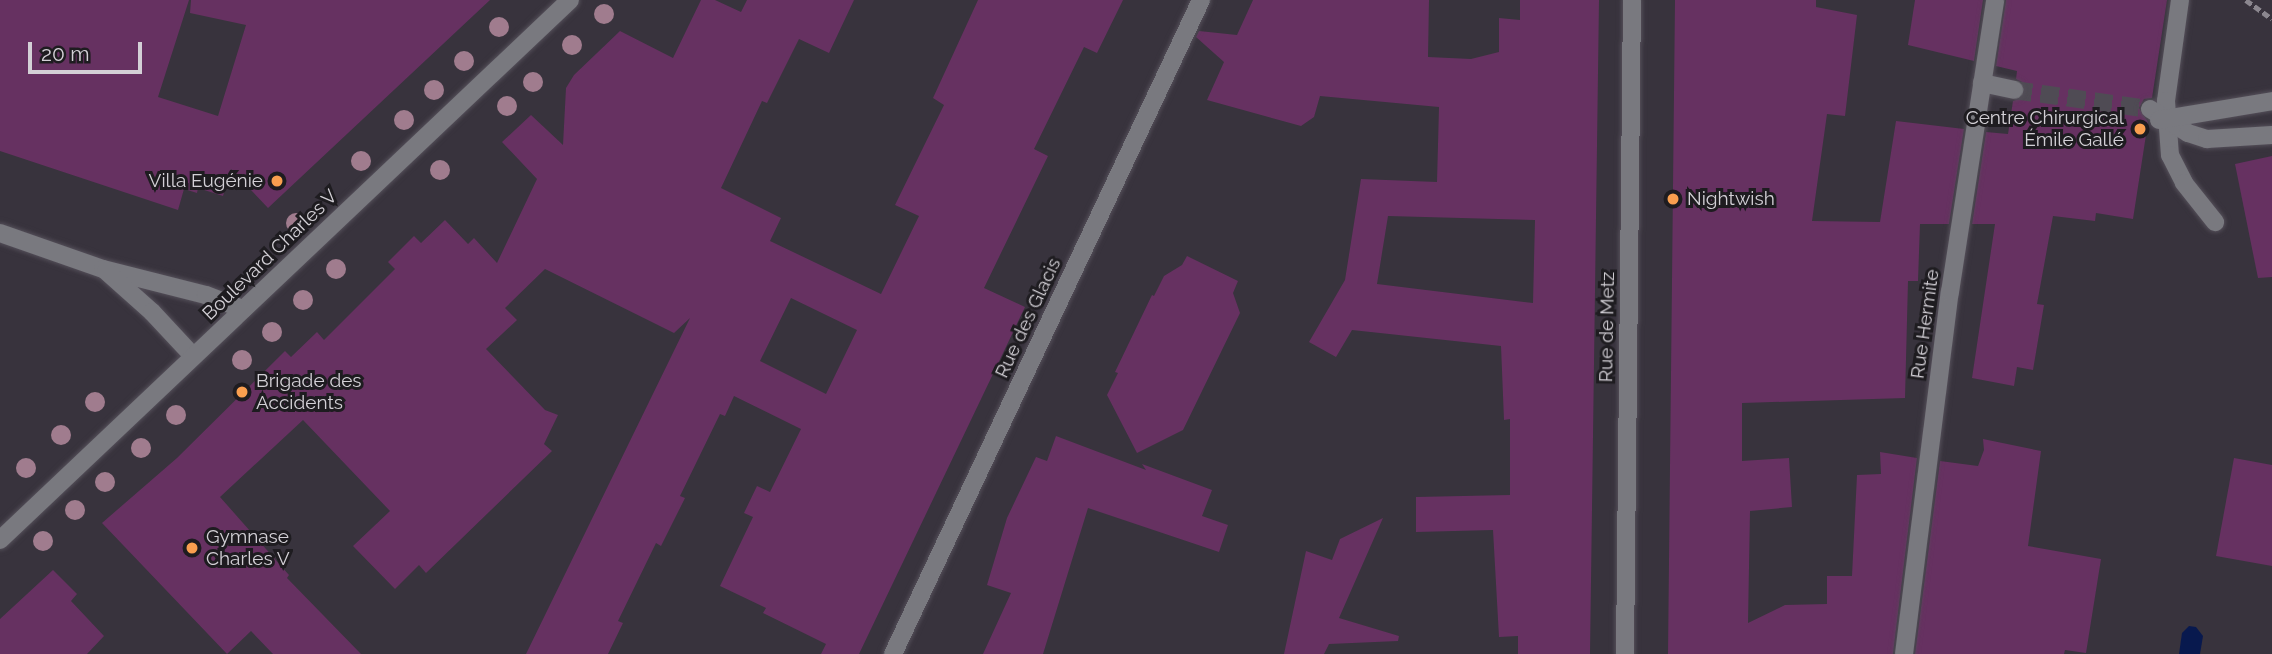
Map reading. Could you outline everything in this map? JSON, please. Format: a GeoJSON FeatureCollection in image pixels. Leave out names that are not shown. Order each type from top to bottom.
{"type":"FeatureCollection","features":[{"type":"Feature","properties":{"kind":"street","name":"Boulevard Charles V"},"geometry":{"type":"LineString","coordinates":[[0,541],[570,0]]}},
{"type":"Feature","properties":{"kind":"street","name":"Rue des Glacis"},"geometry":{"type":"LineString","coordinates":[[893,654],[1201,0]]}},
{"type":"Feature","properties":{"kind":"street","name":"Rue de Metz"},"geometry":{"type":"LineString","coordinates":[[1625,654],[1632,0]]}},
{"type":"Feature","properties":{"kind":"street","name":"Rue Hermite"},"geometry":{"type":"LineString","coordinates":[[1904,654],[1950,292],[1995,0]]}},
{"type":"Feature","properties":{"kind":"street"},"geometry":{"type":"LineString","coordinates":[[2180,0],[2155,116],[2180,174],[2215,222]]}},
{"type":"Feature","properties":{"kind":"street"},"geometry":{"type":"LineString","coordinates":[[1982,83],[2014,90]]}},
{"type":"Feature","properties":{"kind":"street"},"geometry":{"type":"LineString","coordinates":[[2155,116],[2255,106],[2272,101]]}},
{"type":"Feature","properties":{"kind":"street"},"geometry":{"type":"LineString","coordinates":[[2155,116],[2188,133],[2207,139],[2272,135]]}},
{"type":"Feature","properties":{"kind":"street"},"geometry":{"type":"LineString","coordinates":[[0,233],[103,269],[206,295],[243,309]]}},
{"type":"Feature","properties":{"kind":"street"},"geometry":{"type":"LineString","coordinates":[[103,269],[152,312],[194,356]]}},
{"type":"Feature","properties":{"kind":"path"},"geometry":{"type":"LineString","coordinates":[[2246,0],[2272,19]]}},
{"type":"Feature","properties":{"kind":"shaded area"},"geometry":{"type":"Polygon","coordinates":[[[2189,626],[2196,627],[2203,636],[2200,654],[2179,654],[2182,633],[2189,626]]]}},
{"type":"Feature","properties":{"kind":"building"},"geometry":{"type":"Polygon","coordinates":[[[0,0],[189,0],[158,97],[218,116],[246,25],[190,13],[191,0],[490,0],[268,208],[231,169],[223,196],[198,188],[197,193],[184,189],[178,210],[0,151],[0,0]]]}},
{"type":"Feature","properties":{"kind":"building"},"geometry":{"type":"Polygon","coordinates":[[[701,0],[715,0],[741,12],[747,0],[854,0],[829,53],[799,39],[767,103],[762,101],[721,188],[781,218],[770,241],[881,294],[919,216],[895,205],[944,105],[933,98],[978,0],[1123,0],[1097,53],[1084,47],[1034,149],[1048,156],[984,288],[1025,307],[859,654],[821,654],[826,644],[763,613],[766,608],[720,586],[753,517],[744,513],[757,486],[770,492],[801,429],[734,396],[725,416],[720,414],[680,496],[685,498],[661,546],[656,543],[618,621],[623,623],[608,654],[526,654],[690,318],[674,333],[545,269],[505,308],[517,320],[486,349],[545,410],[558,415],[544,444],[552,451],[426,573],[419,565],[395,589],[353,546],[390,511],[303,420],[220,497],[289,575],[287,578],[361,654],[273,654],[251,631],[227,654],[102,523],[177,458],[285,351],[291,357],[317,332],[324,340],[395,269],[388,262],[414,236],[421,243],[445,220],[468,244],[474,238],[497,263],[537,179],[502,142],[531,115],[563,145],[566,88],[574,75],[620,31],[673,58],[701,0]],[[791,298],[760,361],[826,394],[857,330],[791,298]]]}},
{"type":"Feature","properties":{"kind":"building"},"geometry":{"type":"Polygon","coordinates":[[[1253,0],[1429,0],[1428,57],[1471,59],[1499,52],[1499,18],[1520,20],[1520,0],[1599,0],[1590,654],[1518,654],[1518,636],[1499,637],[1493,530],[1416,532],[1416,497],[1510,495],[1510,419],[1504,420],[1501,346],[1352,330],[1336,357],[1309,342],[1345,280],[1361,179],[1437,182],[1439,107],[1320,96],[1314,117],[1301,126],[1207,100],[1224,62],[1196,37],[1199,31],[1237,35],[1253,0]],[[1388,216],[1377,284],[1533,303],[1535,220],[1388,216]]]}},
{"type":"Feature","properties":{"kind":"building"},"geometry":{"type":"Polygon","coordinates":[[[1675,0],[1816,0],[1816,7],[1857,15],[1845,116],[1827,114],[1812,221],[1880,222],[1896,121],[1964,129],[1949,224],[1920,224],[1918,281],[1908,281],[1905,398],[1742,403],[1742,461],[1789,458],[1792,507],[1750,511],[1748,623],[1785,605],[1827,604],[1827,576],[1852,576],[1857,475],[1881,474],[1880,452],[1917,458],[1893,654],[1668,654],[1675,0]]]}},
{"type":"Feature","properties":{"kind":"building"},"geometry":{"type":"Polygon","coordinates":[[[1915,0],[1983,0],[1974,61],[1908,45],[1915,0]]]}},
{"type":"Feature","properties":{"kind":"building"},"geometry":{"type":"Polygon","coordinates":[[[2006,0],[2167,0],[2152,98],[2144,99],[2139,108],[2148,122],[2133,219],[2096,213],[2095,221],[2053,216],[2037,304],[2044,305],[2033,370],[2017,367],[2014,386],[1972,378],[1995,224],[1972,224],[1986,132],[2008,134],[2013,101],[2022,98],[2025,92],[2022,82],[2016,79],[2017,71],[1996,66],[2006,0]]]}},
{"type":"Feature","properties":{"kind":"building"},"geometry":{"type":"Polygon","coordinates":[[[2272,156],[2272,277],[2258,278],[2235,164],[2272,156]]]}},
{"type":"Feature","properties":{"kind":"building"},"geometry":{"type":"Polygon","coordinates":[[[1187,256],[1238,281],[1233,293],[1240,313],[1183,430],[1137,453],[1107,395],[1118,373],[1115,372],[1152,295],[1154,296],[1164,276],[1182,265],[1187,256]]]}},
{"type":"Feature","properties":{"kind":"building"},"geometry":{"type":"Polygon","coordinates":[[[1056,436],[1146,470],[1142,464],[1212,490],[1202,516],[1228,525],[1219,552],[1088,508],[1043,654],[983,654],[1011,593],[987,585],[1007,518],[1036,457],[1047,461],[1056,436]]]}},
{"type":"Feature","properties":{"kind":"building"},"geometry":{"type":"Polygon","coordinates":[[[1983,439],[2041,451],[2028,546],[2101,559],[2086,653],[2065,650],[2064,654],[1915,654],[1940,461],[1978,466],[1984,450],[1983,439]]]}},
{"type":"Feature","properties":{"kind":"building"},"geometry":{"type":"Polygon","coordinates":[[[2234,458],[2272,465],[2272,566],[2216,556],[2234,458]]]}},
{"type":"Feature","properties":{"kind":"building"},"geometry":{"type":"Polygon","coordinates":[[[1383,518],[1339,618],[1399,636],[1398,641],[1329,644],[1324,654],[1284,654],[1306,551],[1332,560],[1340,539],[1383,518]]]}},
{"type":"Feature","properties":{"kind":"building"},"geometry":{"type":"Polygon","coordinates":[[[53,570],[77,594],[71,601],[104,636],[87,654],[0,654],[0,619],[53,570]]]}},
{"type":"Feature","properties":{"kind":"tunnel"},"geometry":{"type":"LineString","coordinates":[[2014,90],[2150,109]]}},
{"type":"Feature","properties":{"kind":"place","name":"Centre Chirurgical Émile Gallé"},"geometry":{"type":"Point","coordinates":[2140,129]}},
{"type":"Feature","properties":{"kind":"place","name":"Villa Eugénie"},"geometry":{"type":"Point","coordinates":[277,181]}},
{"type":"Feature","properties":{"kind":"place","name":"Nightwish"},"geometry":{"type":"Point","coordinates":[1673,199]}},
{"type":"Feature","properties":{"kind":"place","name":"Brigade des Accidents"},"geometry":{"type":"Point","coordinates":[242,392]}},
{"type":"Feature","properties":{"kind":"place","name":"Gymnase Charles V"},"geometry":{"type":"Point","coordinates":[192,548]}}]}
